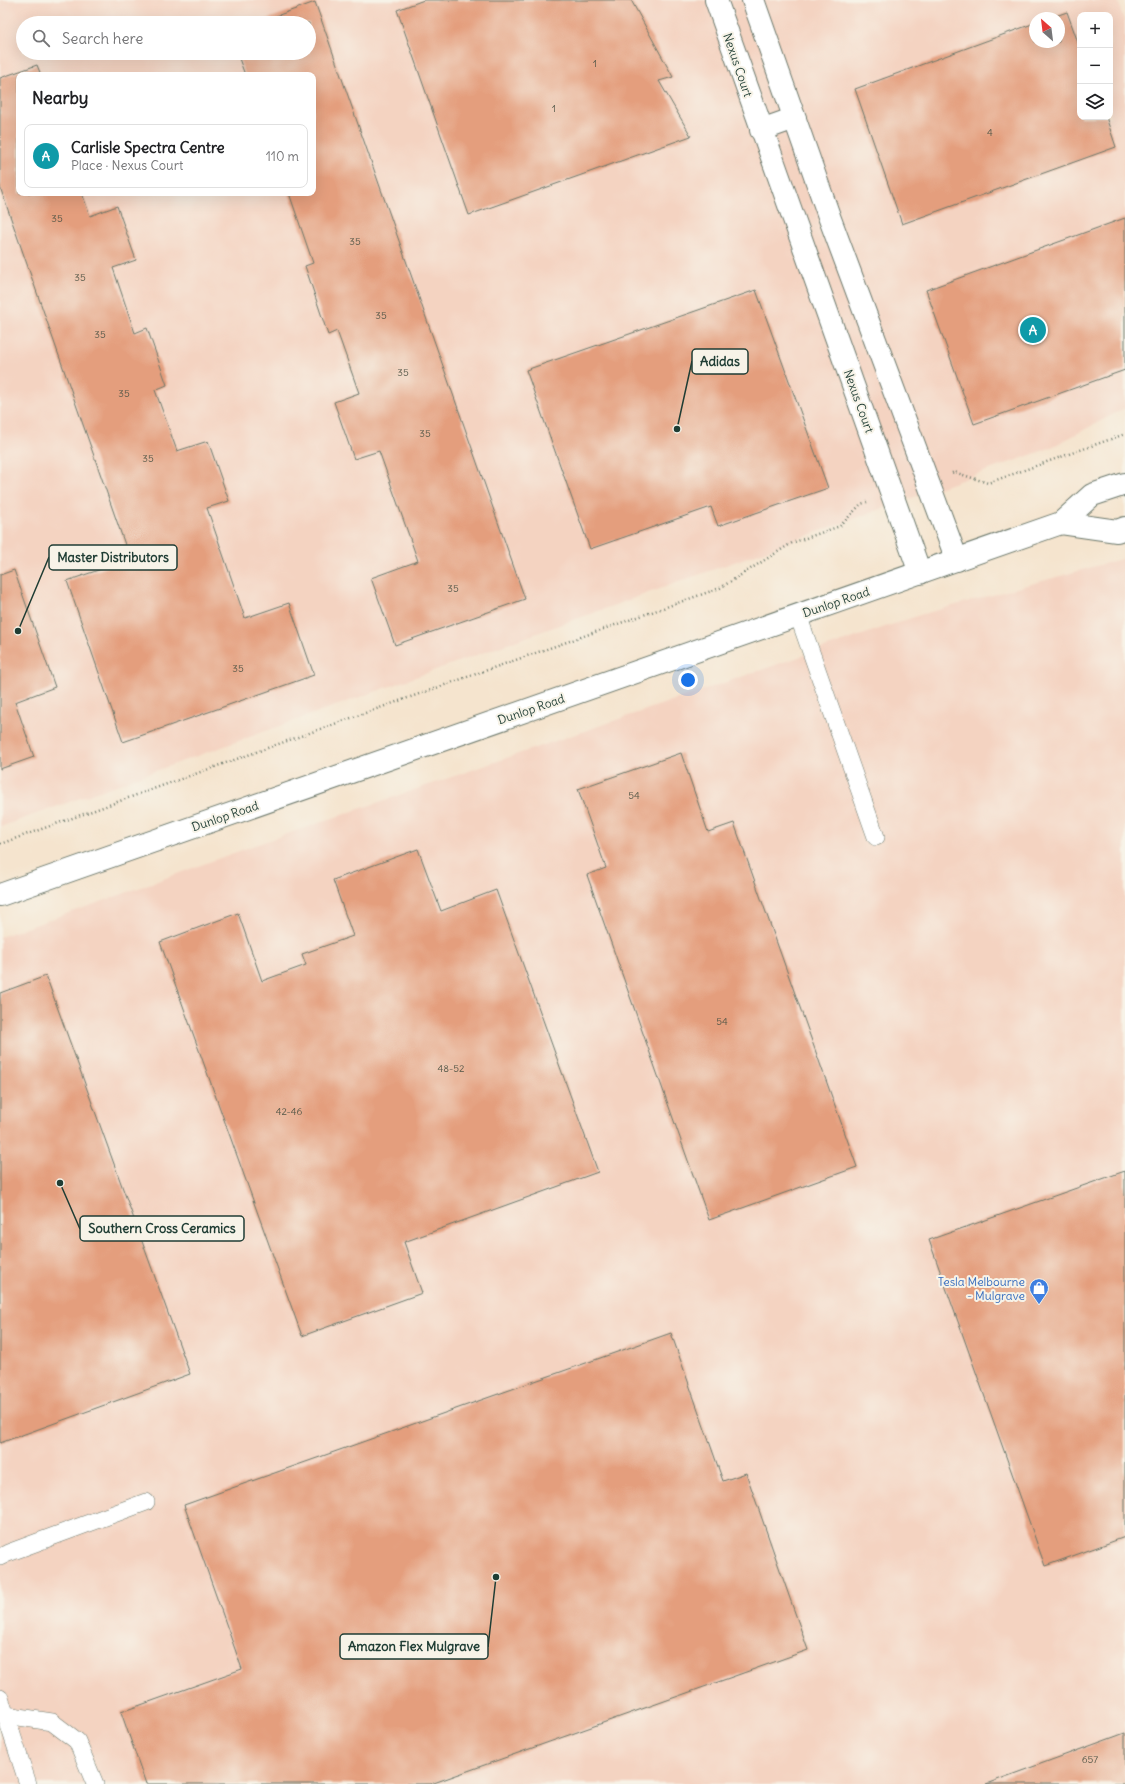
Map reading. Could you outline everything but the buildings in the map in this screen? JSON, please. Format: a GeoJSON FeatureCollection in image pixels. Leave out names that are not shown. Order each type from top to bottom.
{"type":"FeatureCollection","features":[{"type":"Feature","properties":{"kind":"street","name":"Nexus Court"},"geometry":{"type":"LineString","coordinates":[[716,0],[761,130],[798,229],[920,573]]}},
{"type":"Feature","properties":{"kind":"street"},"geometry":{"type":"LineString","coordinates":[[753,0],[830,219],[956,560]]}},
{"type":"Feature","properties":{"kind":"street"},"geometry":{"type":"LineString","coordinates":[[761,130],[795,118]]}},
{"type":"Feature","properties":{"kind":"street"},"geometry":{"type":"LineString","coordinates":[[798,229],[830,219]]}},
{"type":"Feature","properties":{"kind":"street","name":"Dunlop Road"},"geometry":{"type":"LineString","coordinates":[[0,895],[1061,523],[1092,495],[1125,484]]}},
{"type":"Feature","properties":{"kind":"street","name":"Dunlop Road"},"geometry":{"type":"LineString","coordinates":[[1061,523],[1117,531],[1125,528]]}},
{"type":"Feature","properties":{"kind":"lane"},"geometry":{"type":"LineString","coordinates":[[798,615],[876,837]]}},
{"type":"Feature","properties":{"kind":"lane"},"geometry":{"type":"LineString","coordinates":[[0,1557],[146,1502]]}},
{"type":"Feature","properties":{"kind":"lane"},"geometry":{"type":"LineString","coordinates":[[0,1698],[28,1784]]}},
{"type":"Feature","properties":{"kind":"lane"},"geometry":{"type":"LineString","coordinates":[[6,1715],[52,1722],[77,1741],[95,1784]]}},
{"type":"Feature","properties":{"kind":"path"},"geometry":{"type":"LineString","coordinates":[[947,474],[954,472],[988,483],[1125,434]]}},
{"type":"Feature","properties":{"kind":"path"},"geometry":{"type":"LineString","coordinates":[[0,844],[720,588],[792,543],[840,526],[861,504],[892,493]]}},
{"type":"Feature","properties":{"kind":"shaded area"},"geometry":{"type":"Polygon","coordinates":[[[0,0],[1118,0],[1125,24],[1125,408],[1050,448],[0,827],[0,0]]]}},
{"type":"Feature","properties":{"kind":"shaded area"},"geometry":{"type":"Polygon","coordinates":[[[1125,558],[1125,1784],[0,1784],[0,937],[109,899],[258,844],[920,615],[1125,558]]]}},
{"type":"Feature","properties":{"kind":"place","name":"Carlisle Spectra Centre"},"geometry":{"type":"Point","coordinates":[1033,330]}},
{"type":"Feature","properties":{"kind":"place","name":"Adidas"},"geometry":{"type":"Point","coordinates":[677,429]}},
{"type":"Feature","properties":{"kind":"place","name":"Master Distributors"},"geometry":{"type":"Point","coordinates":[18,631]}},
{"type":"Feature","properties":{"kind":"place","name":"Southern Cross Ceramics"},"geometry":{"type":"Point","coordinates":[60,1183]}},
{"type":"Feature","properties":{"kind":"place","name":"Tesla Melbourne - Mulgrave"},"geometry":{"type":"Point","coordinates":[1039,1305]}},
{"type":"Feature","properties":{"kind":"place","name":"Amazon Flex Mulgrave"},"geometry":{"type":"Point","coordinates":[496,1577]}}]}
